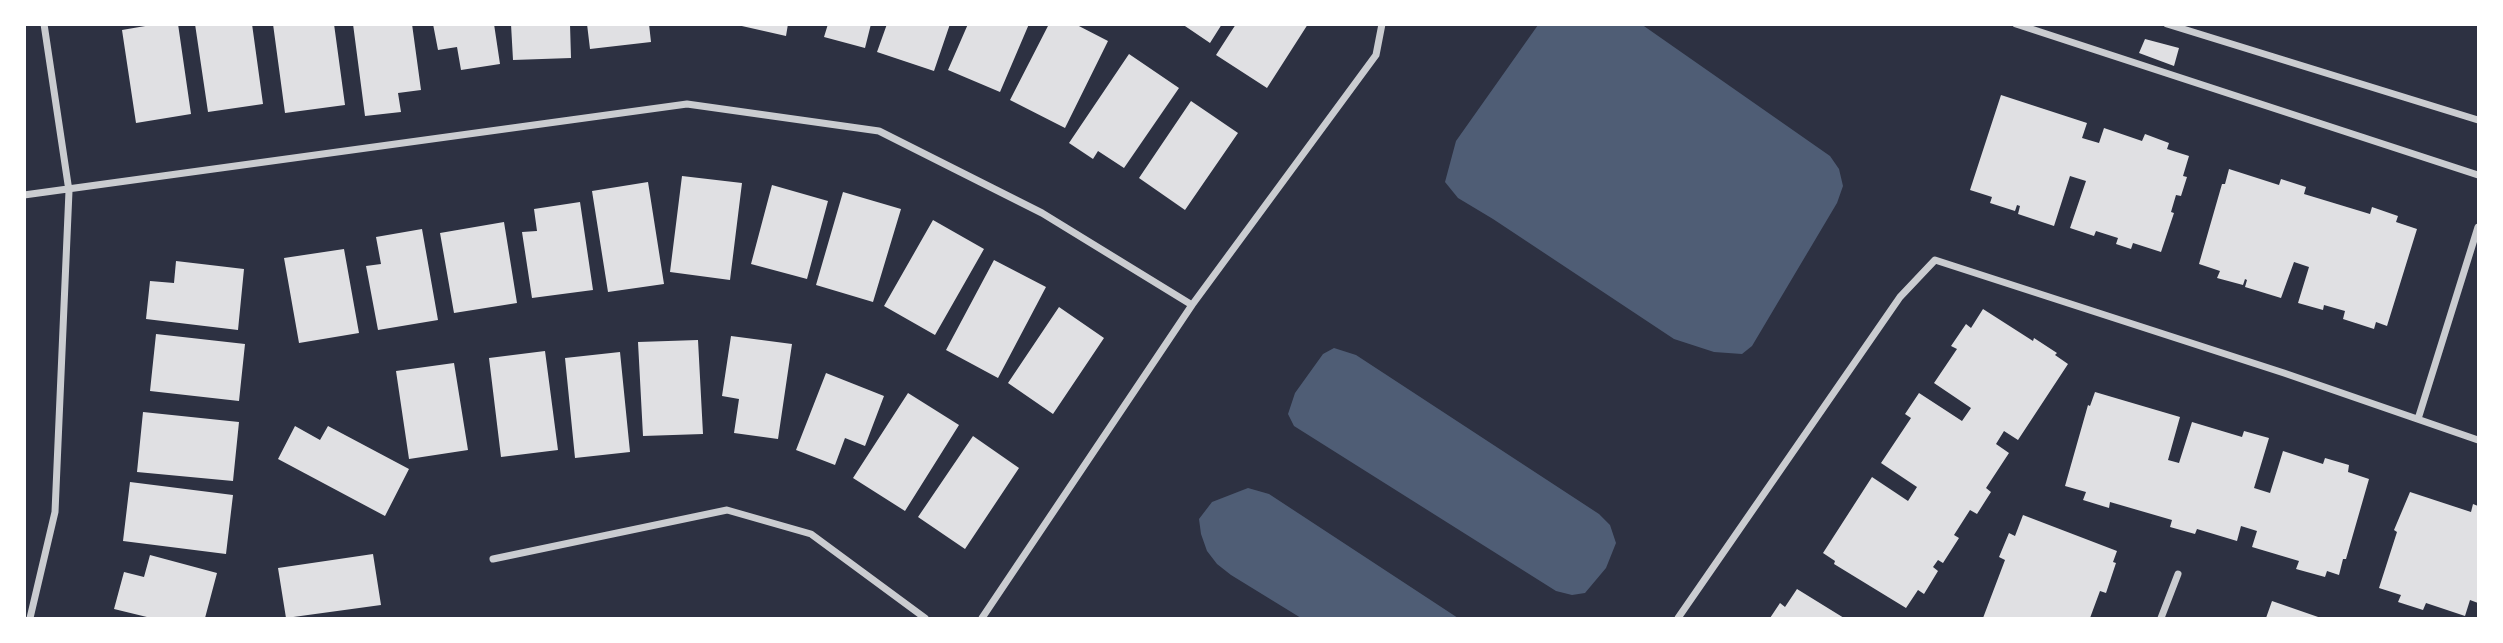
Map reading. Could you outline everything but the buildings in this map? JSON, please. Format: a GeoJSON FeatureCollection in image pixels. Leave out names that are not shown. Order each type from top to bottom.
{"type":"FeatureCollection","features":[{"type":"Feature","properties":{"kind":"street"},"geometry":{"type":"LineString","coordinates":[[30,618],[55,512],[69,191],[44,24]]}},
{"type":"Feature","properties":{"kind":"street"},"geometry":{"type":"LineString","coordinates":[[982,618],[1192,305],[1376,55],[1382,24]]}},
{"type":"Feature","properties":{"kind":"street"},"geometry":{"type":"LineString","coordinates":[[2016,24],[2479,175]]}},
{"type":"Feature","properties":{"kind":"street"},"geometry":{"type":"LineString","coordinates":[[2167,24],[2479,120]]}},
{"type":"Feature","properties":{"kind":"street"},"geometry":{"type":"LineString","coordinates":[[24,195],[69,191],[687,104],[878,131],[1042,213],[1192,305]]}},
{"type":"Feature","properties":{"kind":"street"},"geometry":{"type":"LineString","coordinates":[[2418,419],[2479,227]]}},
{"type":"Feature","properties":{"kind":"street"},"geometry":{"type":"LineString","coordinates":[[1678,618],[1900,297],[1935,260],[2284,373],[2479,440]]}},
{"type":"Feature","properties":{"kind":"street"},"geometry":{"type":"LineString","coordinates":[[492,559],[727,510],[811,534],[925,618]]}},
{"type":"Feature","properties":{"kind":"street"},"geometry":{"type":"LineString","coordinates":[[2161,618],[2178,573]]}},
{"type":"Feature","properties":{"kind":"water"},"geometry":{"type":"Polygon","coordinates":[[[1641,24],[1830,156],[1839,169],[1843,186],[1837,203],[1752,346],[1742,354],[1714,352],[1674,339],[1458,198],[1445,182],[1456,141],[1538,25],[1641,24]]]}},
{"type":"Feature","properties":{"kind":"water"},"geometry":{"type":"Polygon","coordinates":[[[1334,348],[1356,355],[1599,514],[1610,525],[1616,543],[1606,568],[1585,593],[1572,595],[1556,591],[1294,426],[1288,414],[1295,393],[1323,354],[1334,348]]]}},
{"type":"Feature","properties":{"kind":"water"},"geometry":{"type":"Polygon","coordinates":[[[1248,488],[1269,494],[1458,618],[1301,618],[1231,575],[1217,564],[1207,551],[1199,519],[1212,502],[1248,488]]]}}]}
